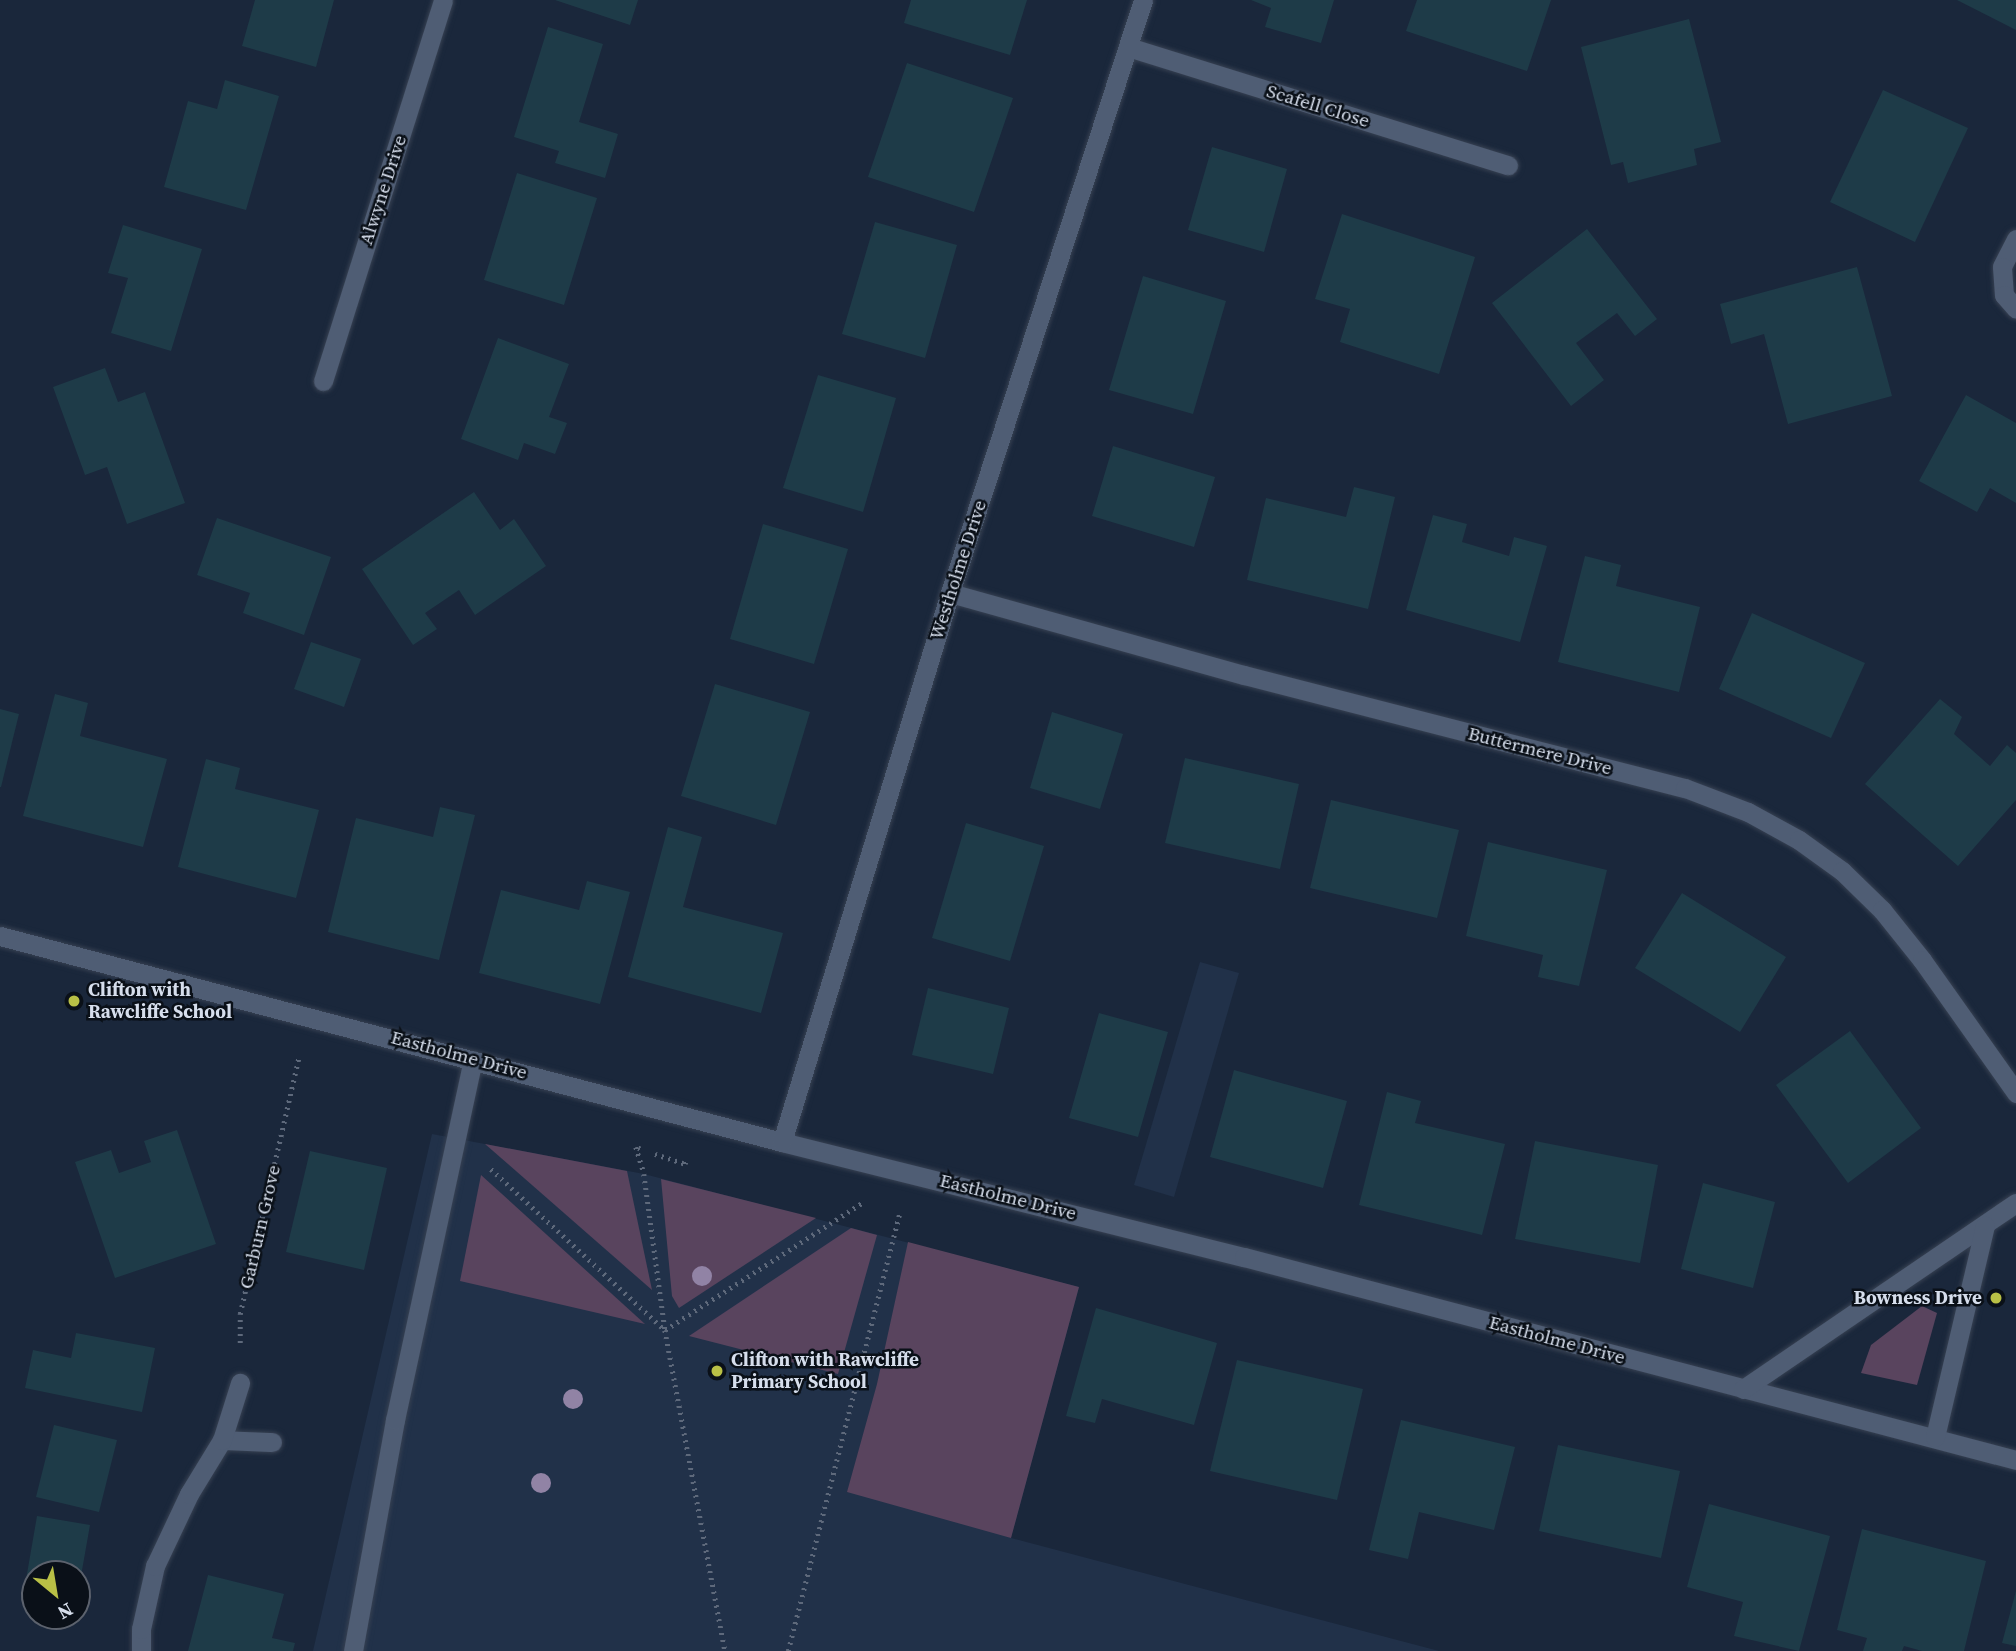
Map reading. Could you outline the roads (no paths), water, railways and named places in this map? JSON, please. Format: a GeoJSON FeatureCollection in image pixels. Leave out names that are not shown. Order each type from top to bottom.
{"type":"FeatureCollection","features":[{"type":"Feature","properties":{"kind":"street","name":"Alwyne Drive"},"geometry":{"type":"LineString","coordinates":[[323,381],[443,0]]}},
{"type":"Feature","properties":{"kind":"street","name":"Westholme Drive"},"geometry":{"type":"LineString","coordinates":[[782,1142],[950,593],[1143,0]]}},
{"type":"Feature","properties":{"kind":"street","name":"Scafell Close"},"geometry":{"type":"LineString","coordinates":[[1128,47],[1508,165]]}},
{"type":"Feature","properties":{"kind":"street"},"geometry":{"type":"LineString","coordinates":[[2016,239],[2002,267],[2004,295],[2016,309]]}},
{"type":"Feature","properties":{"kind":"street","name":"Buttermere Drive"},"geometry":{"type":"LineString","coordinates":[[950,593],[1244,675],[1685,788],[1748,812],[1799,841],[1842,871],[1882,910],[1922,960],[2016,1093]]}},
{"type":"Feature","properties":{"kind":"street","name":"Eastholme Drive"},"geometry":{"type":"LineString","coordinates":[[0,936],[782,1142],[1231,1254],[2016,1460]]}},
{"type":"Feature","properties":{"kind":"street"},"geometry":{"type":"LineString","coordinates":[[353,1651],[396,1420],[473,1060]]}},
{"type":"Feature","properties":{"kind":"street"},"geometry":{"type":"LineString","coordinates":[[1744,1389],[2016,1203]]}},
{"type":"Feature","properties":{"kind":"street"},"geometry":{"type":"LineString","coordinates":[[1935,1437],[1984,1226]]}},
{"type":"Feature","properties":{"kind":"street"},"geometry":{"type":"LineString","coordinates":[[141,1651],[141,1629],[155,1566],[189,1494],[222,1440],[240,1383]]}},
{"type":"Feature","properties":{"kind":"street"},"geometry":{"type":"LineString","coordinates":[[222,1440],[272,1442]]}},
{"type":"Feature","properties":{"kind":"place","name":"Clifton with Rawcliffe School"},"geometry":{"type":"Point","coordinates":[74,1001]}},
{"type":"Feature","properties":{"kind":"place","name":"Bowness Drive"},"geometry":{"type":"Point","coordinates":[1996,1298]}},
{"type":"Feature","properties":{"kind":"place","name":"Clifton with Rawcliffe Primary School"},"geometry":{"type":"Point","coordinates":[717,1371]}}]}
